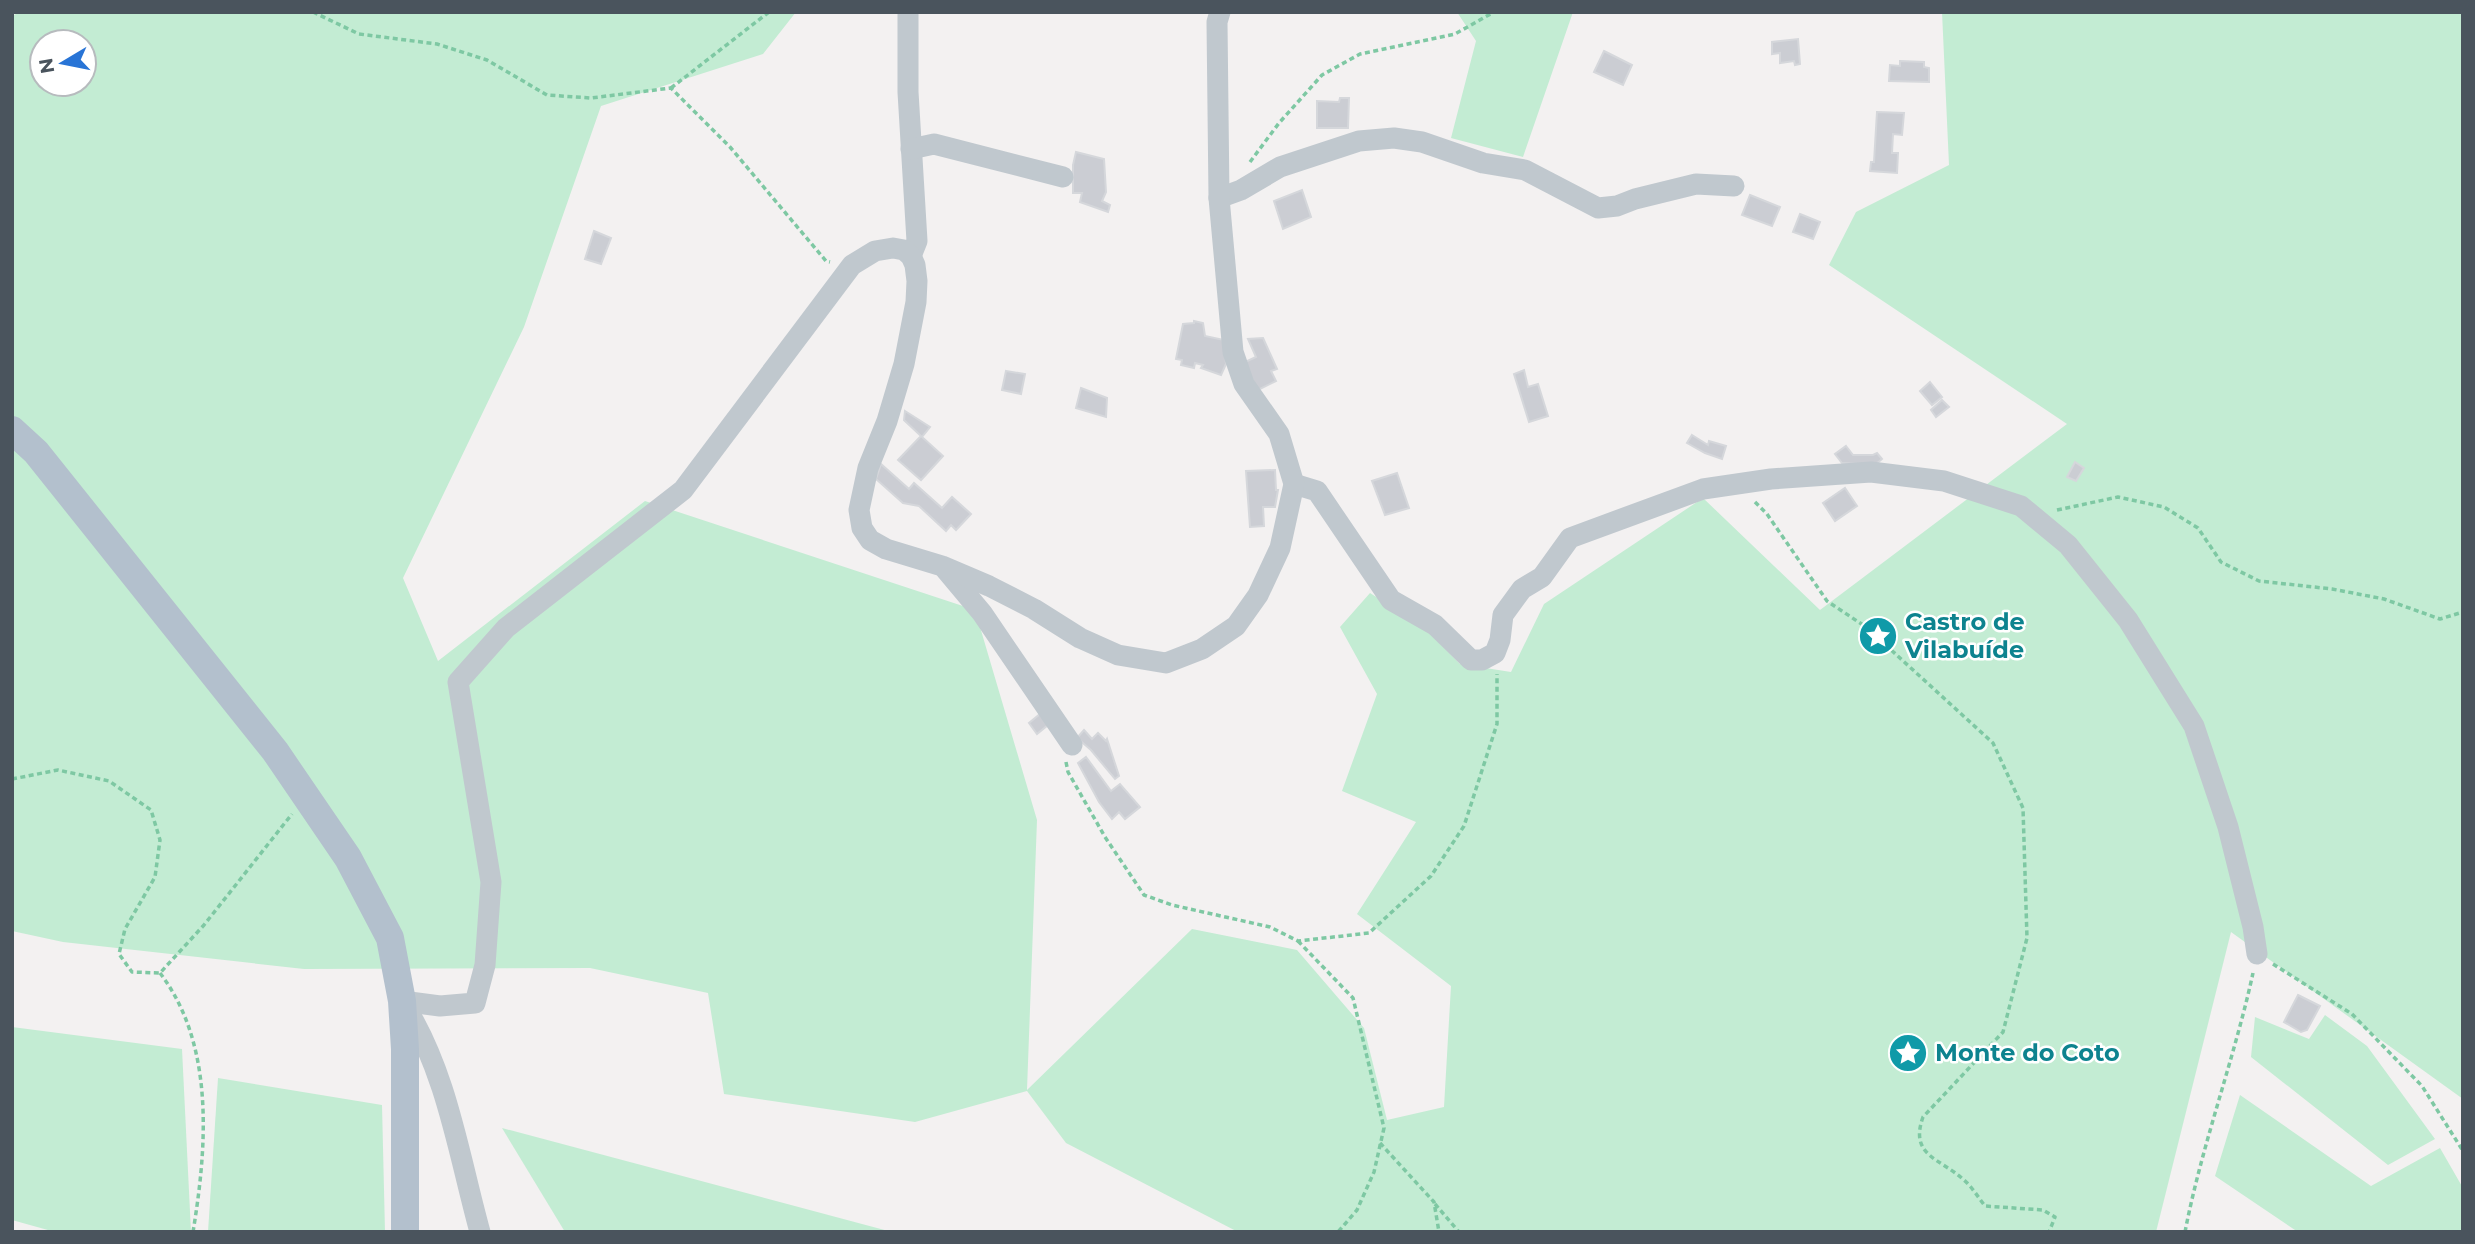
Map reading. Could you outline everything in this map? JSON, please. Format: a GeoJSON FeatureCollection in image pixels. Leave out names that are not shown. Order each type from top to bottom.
{"type":"FeatureCollection","features":[{"type":"Feature","properties":{"kind":"main road"},"geometry":{"type":"LineString","coordinates":[[12,430],[36,452],[275,751],[348,858],[390,938],[402,1001],[405,1049],[405,1232]]}},
{"type":"Feature","properties":{"kind":"street"},"geometry":{"type":"LineString","coordinates":[[908,12],[911,149],[918,241],[911,256]]}},
{"type":"Feature","properties":{"kind":"street"},"geometry":{"type":"LineString","coordinates":[[402,1001],[440,1006],[475,1003],[485,965],[491,882],[458,682],[506,628],[683,490],[852,265],[875,251],[893,248],[904,250],[911,256],[917,281],[916,302],[904,363],[887,421],[868,468],[859,510],[863,528],[870,540],[886,549],[942,566],[1022,603],[1080,638],[1118,655],[1166,663],[1202,649],[1236,626],[1258,595],[1280,548],[1294,484],[1279,434],[1244,384],[1233,352],[1219,198],[1217,22],[1220,12]]}},
{"type":"Feature","properties":{"kind":"street"},"geometry":{"type":"LineString","coordinates":[[1219,198],[1241,190],[1280,167],[1359,141],[1394,138],[1422,142],[1483,163],[1525,170],[1598,208],[1617,206],[1696,184],[1734,186]]}},
{"type":"Feature","properties":{"kind":"street"},"geometry":{"type":"LineString","coordinates":[[911,149],[934,144],[1063,177]]}},
{"type":"Feature","properties":{"kind":"street"},"geometry":{"type":"LineString","coordinates":[[1294,484],[1317,491],[1391,600],[1434,625],[1471,660],[1482,660],[1495,653],[1500,640],[1503,615],[1522,589],[1542,578],[1570,538],[1703,489],[1871,472],[1944,481],[2021,506],[2068,545],[2128,620],[2194,726],[2228,827],[2253,927],[2257,954]]}},
{"type":"Feature","properties":{"kind":"street"},"geometry":{"type":"LineString","coordinates":[[942,566],[982,613],[1069,752]]}},
{"type":"Feature","properties":{"kind":"street"},"geometry":{"type":"LineString","coordinates":[[402,1001],[414,1020],[442,1088],[480,1232]]}},
{"type":"Feature","properties":{"kind":"path"},"geometry":{"type":"LineString","coordinates":[[313,12],[359,34],[437,44],[487,60],[547,94],[591,98],[671,88],[769,12]]}},
{"type":"Feature","properties":{"kind":"path"},"geometry":{"type":"LineString","coordinates":[[1241,190],[1250,161],[1279,123],[1322,75],[1360,54],[1455,34],[1494,12]]}},
{"type":"Feature","properties":{"kind":"path"},"geometry":{"type":"LineString","coordinates":[[671,88],[730,147],[826,261],[852,265]]}},
{"type":"Feature","properties":{"kind":"path"},"geometry":{"type":"LineString","coordinates":[[1736,484],[1767,514],[1827,601],[1866,627],[1993,743],[2023,808],[2027,938],[2003,1032],[1923,1117],[1917,1132],[1922,1149],[1965,1181],[1985,1206],[2043,1210],[2055,1217],[2049,1232]]}},
{"type":"Feature","properties":{"kind":"path"},"geometry":{"type":"LineString","coordinates":[[2032,515],[2118,498],[2164,507],[2198,528],[2221,562],[2259,581],[2384,598],[2440,619],[2463,612]]}},
{"type":"Feature","properties":{"kind":"path"},"geometry":{"type":"LineString","coordinates":[[1298,941],[1369,933],[1431,876],[1464,826],[1497,724],[1495,653]]}},
{"type":"Feature","properties":{"kind":"path"},"geometry":{"type":"LineString","coordinates":[[1069,752],[1068,772],[1105,837],[1144,895],[1172,905],[1270,927],[1298,941],[1353,998],[1384,1128],[1374,1172],[1356,1210],[1338,1232]]}},
{"type":"Feature","properties":{"kind":"path"},"geometry":{"type":"LineString","coordinates":[[12,779],[58,770],[109,781],[151,810],[160,840],[155,877],[125,929],[119,954],[132,972],[160,973],[173,989],[190,1027],[202,1083],[201,1148],[193,1232]]}},
{"type":"Feature","properties":{"kind":"path"},"geometry":{"type":"LineString","coordinates":[[160,973],[204,925],[307,796]]}},
{"type":"Feature","properties":{"kind":"path"},"geometry":{"type":"LineString","coordinates":[[2185,1232],[2209,1128],[2241,1029],[2257,954],[2352,1014],[2422,1086],[2463,1151]]}},
{"type":"Feature","properties":{"kind":"path"},"geometry":{"type":"LineString","coordinates":[[1380,1143],[1459,1232]]}},
{"type":"Feature","properties":{"kind":"path"},"geometry":{"type":"LineString","coordinates":[[1434,1202],[1439,1232]]}},
{"type":"Feature","properties":{"kind":"green space"},"geometry":{"type":"Polygon","coordinates":[[[20,12],[796,12],[763,54],[601,106],[524,327],[403,578],[438,661],[645,501],[975,610],[1037,820],[1027,1090],[1192,929],[1297,950],[1364,1028],[1387,1120],[1444,1107],[1451,986],[1357,914],[1416,822],[1342,791],[1377,694],[1340,627],[1370,593],[1425,628],[1460,664],[1511,672],[1544,604],[1703,498],[1820,610],[2067,424],[1829,265],[1856,212],[1949,165],[1942,12],[2463,12],[2463,1099],[2231,932],[2156,1232],[1238,1232],[1066,1143],[1027,1091],[915,1122],[724,1094],[708,993],[590,968],[304,969],[63,942],[12,931],[12,16],[20,12]]]}},
{"type":"Feature","properties":{"kind":"green space"},"geometry":{"type":"Polygon","coordinates":[[[1457,12],[1573,12],[1523,157],[1451,138],[1476,41],[1457,12]]]}},
{"type":"Feature","properties":{"kind":"green space"},"geometry":{"type":"Polygon","coordinates":[[[2325,1015],[2367,1046],[2435,1139],[2388,1165],[2251,1057],[2255,1017],[2309,1039],[2325,1015]]]}},
{"type":"Feature","properties":{"kind":"green space"},"geometry":{"type":"Polygon","coordinates":[[[12,1027],[182,1049],[191,1232],[55,1232],[12,1220],[12,1027]]]}},
{"type":"Feature","properties":{"kind":"green space"},"geometry":{"type":"Polygon","coordinates":[[[218,1078],[382,1105],[385,1232],[208,1232],[218,1078]]]}},
{"type":"Feature","properties":{"kind":"green space"},"geometry":{"type":"Polygon","coordinates":[[[2240,1095],[2371,1186],[2440,1148],[2463,1188],[2463,1232],[2298,1232],[2215,1176],[2240,1095]]]}},
{"type":"Feature","properties":{"kind":"green space"},"geometry":{"type":"Polygon","coordinates":[[[502,1128],[892,1232],[565,1232],[502,1128]]]}},
{"type":"Feature","properties":{"kind":"building"},"geometry":{"type":"Polygon","coordinates":[[[1798,39],[1800,64],[1795,65],[1794,61],[1780,63],[1780,53],[1772,54],[1772,42],[1798,39]]]}},
{"type":"Feature","properties":{"kind":"building"},"geometry":{"type":"Polygon","coordinates":[[[1604,51],[1632,65],[1623,85],[1594,72],[1604,51]]]}},
{"type":"Feature","properties":{"kind":"building"},"geometry":{"type":"Polygon","coordinates":[[[1900,61],[1924,62],[1924,67],[1929,68],[1929,82],[1889,81],[1890,65],[1900,66],[1900,61]]]}},
{"type":"Feature","properties":{"kind":"building"},"geometry":{"type":"Polygon","coordinates":[[[1340,98],[1349,98],[1348,128],[1317,128],[1317,101],[1339,102],[1340,98]]]}},
{"type":"Feature","properties":{"kind":"building"},"geometry":{"type":"Polygon","coordinates":[[[1877,112],[1904,113],[1902,135],[1893,134],[1892,153],[1898,153],[1897,173],[1870,171],[1871,162],[1874,162],[1877,112]]]}},
{"type":"Feature","properties":{"kind":"building"},"geometry":{"type":"Polygon","coordinates":[[[1076,152],[1104,159],[1106,192],[1102,201],[1110,205],[1108,212],[1080,202],[1082,193],[1073,193],[1076,152]]]}},
{"type":"Feature","properties":{"kind":"building"},"geometry":{"type":"Polygon","coordinates":[[[1302,190],[1311,217],[1283,229],[1274,201],[1302,190]]]}},
{"type":"Feature","properties":{"kind":"building"},"geometry":{"type":"Polygon","coordinates":[[[1750,195],[1780,207],[1772,226],[1742,215],[1750,195]]]}},
{"type":"Feature","properties":{"kind":"building"},"geometry":{"type":"Polygon","coordinates":[[[1800,214],[1820,222],[1813,239],[1793,232],[1800,214]]]}},
{"type":"Feature","properties":{"kind":"building"},"geometry":{"type":"Polygon","coordinates":[[[594,231],[611,238],[601,264],[585,259],[594,231]]]}},
{"type":"Feature","properties":{"kind":"building"},"geometry":{"type":"Polygon","coordinates":[[[1194,321],[1203,323],[1205,336],[1224,340],[1226,364],[1221,375],[1195,363],[1194,368],[1181,365],[1182,360],[1176,359],[1183,324],[1194,321]]]}},
{"type":"Feature","properties":{"kind":"building"},"geometry":{"type":"Polygon","coordinates":[[[1263,338],[1277,369],[1271,371],[1276,381],[1258,390],[1243,363],[1256,357],[1248,339],[1263,338]]]}},
{"type":"Feature","properties":{"kind":"building"},"geometry":{"type":"Polygon","coordinates":[[[1524,370],[1528,387],[1538,384],[1548,416],[1529,422],[1514,374],[1524,370]]]}},
{"type":"Feature","properties":{"kind":"building"},"geometry":{"type":"Polygon","coordinates":[[[1006,371],[1025,374],[1021,394],[1002,390],[1006,371]]]}},
{"type":"Feature","properties":{"kind":"building"},"geometry":{"type":"Polygon","coordinates":[[[1930,382],[1942,397],[1932,405],[1920,391],[1930,382]]]}},
{"type":"Feature","properties":{"kind":"building"},"geometry":{"type":"Polygon","coordinates":[[[1081,388],[1107,398],[1106,417],[1076,408],[1081,388]]]}},
{"type":"Feature","properties":{"kind":"building"},"geometry":{"type":"Polygon","coordinates":[[[1942,400],[1949,407],[1936,417],[1931,410],[1942,400]]]}},
{"type":"Feature","properties":{"kind":"building"},"geometry":{"type":"Polygon","coordinates":[[[905,411],[930,427],[922,437],[943,456],[921,480],[898,460],[921,436],[904,420],[905,411]]]}},
{"type":"Feature","properties":{"kind":"building"},"geometry":{"type":"Polygon","coordinates":[[[1692,435],[1708,445],[1709,441],[1726,446],[1722,459],[1687,443],[1692,435]]]}},
{"type":"Feature","properties":{"kind":"building"},"geometry":{"type":"Polygon","coordinates":[[[1846,446],[1853,455],[1877,453],[1882,459],[1875,465],[1842,463],[1835,454],[1846,446]]]}},
{"type":"Feature","properties":{"kind":"building"},"geometry":{"type":"Polygon","coordinates":[[[2075,462],[2084,468],[2076,481],[2067,477],[2075,462]]]}},
{"type":"Feature","properties":{"kind":"building"},"geometry":{"type":"Polygon","coordinates":[[[881,464],[909,489],[914,483],[942,508],[952,497],[971,514],[956,530],[951,525],[946,531],[919,506],[903,503],[876,479],[881,464]]]}},
{"type":"Feature","properties":{"kind":"building"},"geometry":{"type":"Polygon","coordinates":[[[1275,470],[1278,490],[1275,507],[1263,507],[1264,526],[1250,527],[1246,471],[1275,470]]]}},
{"type":"Feature","properties":{"kind":"building"},"geometry":{"type":"Polygon","coordinates":[[[1397,473],[1409,508],[1385,515],[1372,481],[1397,473]]]}},
{"type":"Feature","properties":{"kind":"building"},"geometry":{"type":"Polygon","coordinates":[[[1845,488],[1857,506],[1835,521],[1823,503],[1845,488]]]}},
{"type":"Feature","properties":{"kind":"building"},"geometry":{"type":"Polygon","coordinates":[[[1040,714],[1048,725],[1037,734],[1029,723],[1040,714]]]}},
{"type":"Feature","properties":{"kind":"building"},"geometry":{"type":"Polygon","coordinates":[[[1084,730],[1092,739],[1098,733],[1106,741],[1107,739],[1119,776],[1115,779],[1091,750],[1077,738],[1084,730]]]}},
{"type":"Feature","properties":{"kind":"building"},"geometry":{"type":"Polygon","coordinates":[[[1086,757],[1111,791],[1120,784],[1140,807],[1125,819],[1119,812],[1112,819],[1099,802],[1078,763],[1086,757]]]}},
{"type":"Feature","properties":{"kind":"building"},"geometry":{"type":"Polygon","coordinates":[[[2298,995],[2320,1006],[2307,1030],[2301,1032],[2284,1022],[2298,995]]]}},
{"type":"Feature","properties":{"kind":"place","name":"Castro de Vilabuíde"},"geometry":{"type":"Point","coordinates":[1878,636]}},
{"type":"Feature","properties":{"kind":"place","name":"Monte do Coto"},"geometry":{"type":"Point","coordinates":[1908,1053]}}]}
